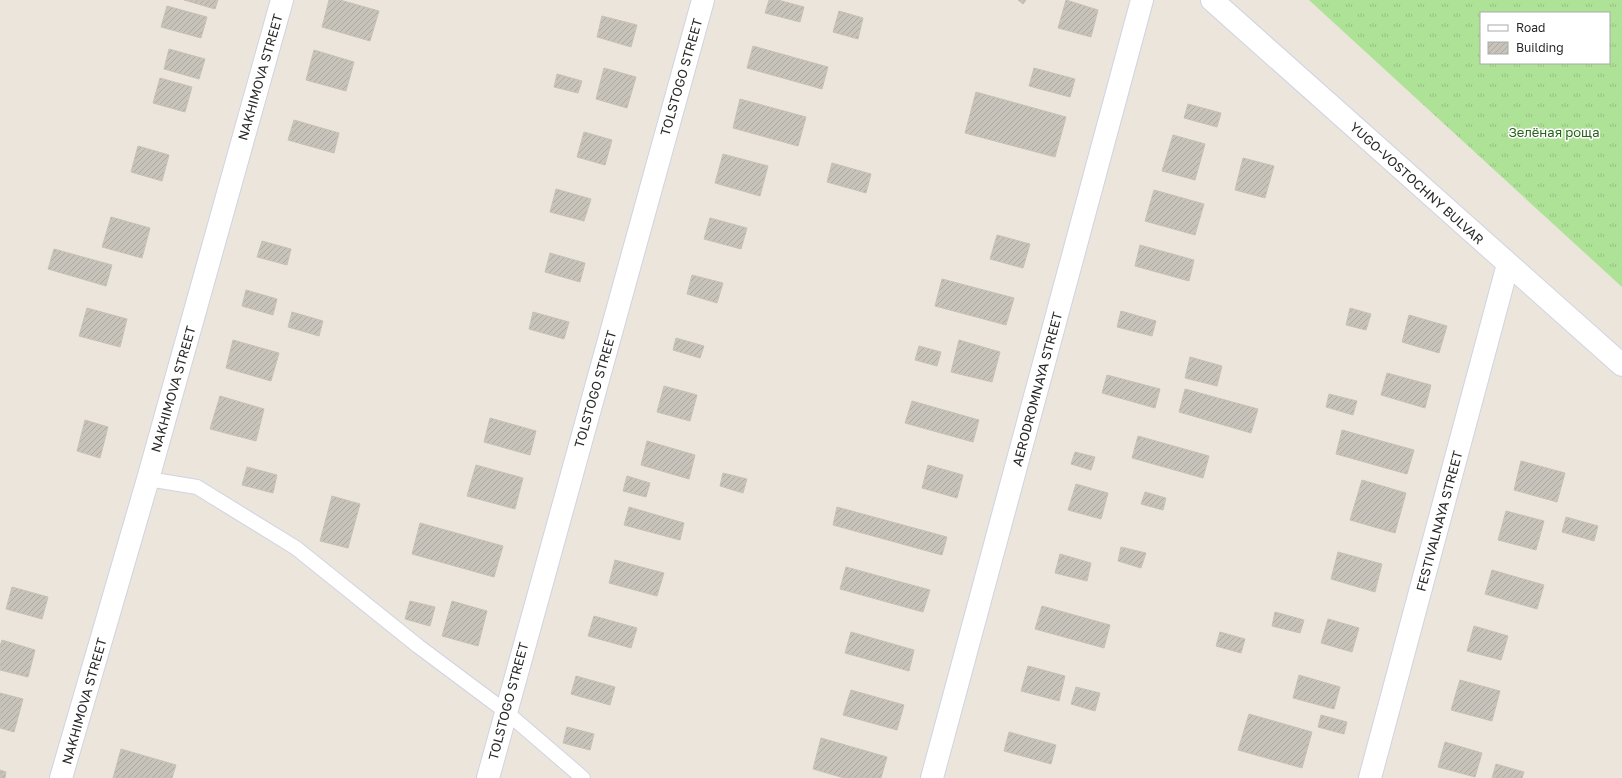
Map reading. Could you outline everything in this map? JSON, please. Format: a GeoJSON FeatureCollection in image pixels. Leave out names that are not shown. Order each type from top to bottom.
{"type":"FeatureCollection","features":[{"type":"Feature","properties":{"kind":"street","name":"NAKHIMOVA STREET"},"geometry":{"type":"LineString","coordinates":[[61,778],[148,479],[282,0]]}},
{"type":"Feature","properties":{"kind":"street","name":"TOLSTOGO STREET"},"geometry":{"type":"LineString","coordinates":[[488,778],[703,0]]}},
{"type":"Feature","properties":{"kind":"street","name":"AERODROMNAYA STREET"},"geometry":{"type":"LineString","coordinates":[[932,778],[1142,0]]}},
{"type":"Feature","properties":{"kind":"street","name":"YUGO-VOSTOCHNY BULVAR"},"geometry":{"type":"LineString","coordinates":[[1212,0],[1622,365]]}},
{"type":"Feature","properties":{"kind":"street","name":"FESTIVALNAYA STREET"},"geometry":{"type":"LineString","coordinates":[[1370,778],[1508,264]]}},
{"type":"Feature","properties":{"kind":"lane"},"geometry":{"type":"LineString","coordinates":[[148,479],[197,486],[296,548],[418,646],[505,712],[584,778]]}},
{"type":"Feature","properties":{"kind":"green space","name":"Зелёная роща"},"geometry":{"type":"Polygon","coordinates":[[[1309,0],[1622,0],[1622,287],[1309,0]]]}},
{"type":"Feature","properties":{"kind":"building"},"geometry":{"type":"Polygon","coordinates":[[[184,0],[218,0],[215,9],[184,0]]]}},
{"type":"Feature","properties":{"kind":"building"},"geometry":{"type":"Polygon","coordinates":[[[329,0],[340,0],[379,11],[370,41],[322,27],[329,0]]]}},
{"type":"Feature","properties":{"kind":"building"},"geometry":{"type":"Polygon","coordinates":[[[769,0],[778,0],[804,7],[800,22],[765,13],[769,0]]]}},
{"type":"Feature","properties":{"kind":"building"},"geometry":{"type":"Polygon","coordinates":[[[1018,0],[1026,0],[1023,4],[1018,0]]]}},
{"type":"Feature","properties":{"kind":"building"},"geometry":{"type":"Polygon","coordinates":[[[1066,0],[1098,10],[1091,37],[1058,28],[1066,0]]]}},
{"type":"Feature","properties":{"kind":"building"},"geometry":{"type":"Polygon","coordinates":[[[167,6],[207,17],[201,38],[161,27],[167,6]]]}},
{"type":"Feature","properties":{"kind":"building"},"geometry":{"type":"Polygon","coordinates":[[[839,11],[863,18],[858,39],[833,32],[839,11]]]}},
{"type":"Feature","properties":{"kind":"building"},"geometry":{"type":"Polygon","coordinates":[[[602,16],[637,25],[631,47],[597,37],[602,16]]]}},
{"type":"Feature","properties":{"kind":"building"},"geometry":{"type":"Polygon","coordinates":[[[753,46],[828,67],[822,89],[747,68],[753,46]]]}},
{"type":"Feature","properties":{"kind":"building"},"geometry":{"type":"Polygon","coordinates":[[[169,49],[205,59],[199,79],[164,69],[169,49]]]}},
{"type":"Feature","properties":{"kind":"building"},"geometry":{"type":"Polygon","coordinates":[[[314,50],[354,62],[346,91],[306,80],[314,50]]]}},
{"type":"Feature","properties":{"kind":"building"},"geometry":{"type":"Polygon","coordinates":[[[604,68],[636,77],[627,108],[596,99],[604,68]]]}},
{"type":"Feature","properties":{"kind":"building"},"geometry":{"type":"Polygon","coordinates":[[[1034,68],[1075,79],[1070,97],[1029,86],[1034,68]]]}},
{"type":"Feature","properties":{"kind":"building"},"geometry":{"type":"Polygon","coordinates":[[[557,74],[582,81],[578,93],[554,87],[557,74]]]}},
{"type":"Feature","properties":{"kind":"building"},"geometry":{"type":"Polygon","coordinates":[[[160,78],[192,87],[185,112],[153,103],[160,78]]]}},
{"type":"Feature","properties":{"kind":"building"},"geometry":{"type":"Polygon","coordinates":[[[976,92],[1066,117],[1055,157],[965,133],[976,92]]]}},
{"type":"Feature","properties":{"kind":"building"},"geometry":{"type":"Polygon","coordinates":[[[740,99],[806,117],[798,146],[733,128],[740,99]]]}},
{"type":"Feature","properties":{"kind":"building"},"geometry":{"type":"Polygon","coordinates":[[[1188,104],[1221,113],[1217,127],[1184,118],[1188,104]]]}},
{"type":"Feature","properties":{"kind":"building"},"geometry":{"type":"Polygon","coordinates":[[[294,120],[339,133],[334,153],[288,140],[294,120]]]}},
{"type":"Feature","properties":{"kind":"building"},"geometry":{"type":"Polygon","coordinates":[[[584,132],[612,140],[605,165],[577,157],[584,132]]]}},
{"type":"Feature","properties":{"kind":"building"},"geometry":{"type":"Polygon","coordinates":[[[1173,135],[1205,144],[1195,180],[1162,171],[1173,135]]]}},
{"type":"Feature","properties":{"kind":"building"},"geometry":{"type":"Polygon","coordinates":[[[138,146],[169,155],[162,181],[131,172],[138,146]]]}},
{"type":"Feature","properties":{"kind":"building"},"geometry":{"type":"Polygon","coordinates":[[[723,154],[768,166],[760,196],[715,183],[723,154]]]}},
{"type":"Feature","properties":{"kind":"building"},"geometry":{"type":"Polygon","coordinates":[[[1243,158],[1274,166],[1265,198],[1235,190],[1243,158]]]}},
{"type":"Feature","properties":{"kind":"building"},"geometry":{"type":"Polygon","coordinates":[[[832,163],[871,174],[866,193],[827,182],[832,163]]]}},
{"type":"Feature","properties":{"kind":"building"},"geometry":{"type":"Polygon","coordinates":[[[556,189],[591,199],[584,221],[550,212],[556,189]]]}},
{"type":"Feature","properties":{"kind":"building"},"geometry":{"type":"Polygon","coordinates":[[[1154,190],[1204,204],[1195,235],[1145,221],[1154,190]]]}},
{"type":"Feature","properties":{"kind":"building"},"geometry":{"type":"Polygon","coordinates":[[[111,217],[150,228],[142,258],[102,247],[111,217]]]}},
{"type":"Feature","properties":{"kind":"building"},"geometry":{"type":"Polygon","coordinates":[[[710,218],[747,228],[741,249],[704,239],[710,218]]]}},
{"type":"Feature","properties":{"kind":"building"},"geometry":{"type":"Polygon","coordinates":[[[997,235],[1030,244],[1023,268],[990,259],[997,235]]]}},
{"type":"Feature","properties":{"kind":"building"},"geometry":{"type":"Polygon","coordinates":[[[262,241],[291,249],[287,265],[257,257],[262,241]]]}},
{"type":"Feature","properties":{"kind":"building"},"geometry":{"type":"Polygon","coordinates":[[[1140,245],[1194,260],[1189,281],[1135,266],[1140,245]]]}},
{"type":"Feature","properties":{"kind":"building"},"geometry":{"type":"Polygon","coordinates":[[[54,249],[112,265],[106,286],[48,269],[54,249]]]}},
{"type":"Feature","properties":{"kind":"building"},"geometry":{"type":"Polygon","coordinates":[[[550,253],[585,263],[580,282],[545,272],[550,253]]]}},
{"type":"Feature","properties":{"kind":"building"},"geometry":{"type":"Polygon","coordinates":[[[692,275],[723,283],[717,303],[687,294],[692,275]]]}},
{"type":"Feature","properties":{"kind":"building"},"geometry":{"type":"Polygon","coordinates":[[[942,279],[1014,298],[1006,325],[935,306],[942,279]]]}},
{"type":"Feature","properties":{"kind":"building"},"geometry":{"type":"Polygon","coordinates":[[[246,290],[277,299],[273,315],[242,306],[246,290]]]}},
{"type":"Feature","properties":{"kind":"building"},"geometry":{"type":"Polygon","coordinates":[[[87,308],[127,319],[120,347],[79,336],[87,308]]]}},
{"type":"Feature","properties":{"kind":"building"},"geometry":{"type":"Polygon","coordinates":[[[1350,308],[1371,314],[1366,330],[1346,325],[1350,308]]]}},
{"type":"Feature","properties":{"kind":"building"},"geometry":{"type":"Polygon","coordinates":[[[1121,311],[1156,321],[1152,336],[1117,327],[1121,311]]]}},
{"type":"Feature","properties":{"kind":"building"},"geometry":{"type":"Polygon","coordinates":[[[292,312],[323,321],[319,336],[288,327],[292,312]]]}},
{"type":"Feature","properties":{"kind":"building"},"geometry":{"type":"Polygon","coordinates":[[[533,312],[569,322],[564,339],[529,329],[533,312]]]}},
{"type":"Feature","properties":{"kind":"building"},"geometry":{"type":"Polygon","coordinates":[[[1409,315],[1447,326],[1439,353],[1402,342],[1409,315]]]}},
{"type":"Feature","properties":{"kind":"building"},"geometry":{"type":"Polygon","coordinates":[[[676,338],[704,346],[700,358],[673,350],[676,338]]]}},
{"type":"Feature","properties":{"kind":"building"},"geometry":{"type":"Polygon","coordinates":[[[233,340],[279,353],[271,381],[226,368],[233,340]]]}},
{"type":"Feature","properties":{"kind":"building"},"geometry":{"type":"Polygon","coordinates":[[[959,340],[1000,352],[992,382],[951,372],[959,340]]]}},
{"type":"Feature","properties":{"kind":"building"},"geometry":{"type":"Polygon","coordinates":[[[919,346],[941,352],[937,366],[915,360],[919,346]]]}},
{"type":"Feature","properties":{"kind":"building"},"geometry":{"type":"Polygon","coordinates":[[[1190,357],[1222,366],[1217,386],[1185,378],[1190,357]]]}},
{"type":"Feature","properties":{"kind":"building"},"geometry":{"type":"Polygon","coordinates":[[[1387,373],[1431,385],[1425,408],[1381,395],[1387,373]]]}},
{"type":"Feature","properties":{"kind":"building"},"geometry":{"type":"Polygon","coordinates":[[[1107,375],[1160,389],[1155,408],[1102,393],[1107,375]]]}},
{"type":"Feature","properties":{"kind":"building"},"geometry":{"type":"Polygon","coordinates":[[[664,386],[697,395],[690,421],[657,412],[664,386]]]}},
{"type":"Feature","properties":{"kind":"building"},"geometry":{"type":"Polygon","coordinates":[[[1185,389],[1258,409],[1251,433],[1179,412],[1185,389]]]}},
{"type":"Feature","properties":{"kind":"building"},"geometry":{"type":"Polygon","coordinates":[[[1329,394],[1357,401],[1353,415],[1326,407],[1329,394]]]}},
{"type":"Feature","properties":{"kind":"building"},"geometry":{"type":"Polygon","coordinates":[[[220,396],[264,409],[256,441],[210,429],[220,396]]]}},
{"type":"Feature","properties":{"kind":"building"},"geometry":{"type":"Polygon","coordinates":[[[912,401],[979,420],[973,442],[905,423],[912,401]]]}},
{"type":"Feature","properties":{"kind":"building"},"geometry":{"type":"Polygon","coordinates":[[[490,418],[536,431],[530,455],[484,442],[490,418]]]}},
{"type":"Feature","properties":{"kind":"building"},"geometry":{"type":"Polygon","coordinates":[[[85,420],[108,427],[100,458],[77,451],[85,420]]]}},
{"type":"Feature","properties":{"kind":"building"},"geometry":{"type":"Polygon","coordinates":[[[1342,430],[1414,450],[1407,474],[1336,454],[1342,430]]]}},
{"type":"Feature","properties":{"kind":"building"},"geometry":{"type":"Polygon","coordinates":[[[1138,436],[1209,456],[1203,478],[1132,458],[1138,436]]]}},
{"type":"Feature","properties":{"kind":"building"},"geometry":{"type":"Polygon","coordinates":[[[647,441],[695,455],[689,479],[641,465],[647,441]]]}},
{"type":"Feature","properties":{"kind":"building"},"geometry":{"type":"Polygon","coordinates":[[[1075,452],[1095,457],[1091,470],[1071,464],[1075,452]]]}},
{"type":"Feature","properties":{"kind":"building"},"geometry":{"type":"Polygon","coordinates":[[[1521,461],[1565,473],[1557,502],[1514,490],[1521,461]]]}},
{"type":"Feature","properties":{"kind":"building"},"geometry":{"type":"Polygon","coordinates":[[[476,465],[523,478],[515,509],[467,496],[476,465]]]}},
{"type":"Feature","properties":{"kind":"building"},"geometry":{"type":"Polygon","coordinates":[[[928,465],[963,475],[957,498],[922,488],[928,465]]]}},
{"type":"Feature","properties":{"kind":"building"},"geometry":{"type":"Polygon","coordinates":[[[247,467],[277,475],[273,493],[242,485],[247,467]]]}},
{"type":"Feature","properties":{"kind":"building"},"geometry":{"type":"Polygon","coordinates":[[[723,473],[747,479],[743,493],[720,486],[723,473]]]}},
{"type":"Feature","properties":{"kind":"building"},"geometry":{"type":"Polygon","coordinates":[[[627,476],[650,483],[646,497],[623,491],[627,476]]]}},
{"type":"Feature","properties":{"kind":"building"},"geometry":{"type":"Polygon","coordinates":[[[1362,480],[1406,493],[1395,533],[1350,520],[1362,480]]]}},
{"type":"Feature","properties":{"kind":"building"},"geometry":{"type":"Polygon","coordinates":[[[1076,484],[1108,493],[1101,519],[1068,510],[1076,484]]]}},
{"type":"Feature","properties":{"kind":"building"},"geometry":{"type":"Polygon","coordinates":[[[1145,492],[1166,498],[1163,510],[1141,504],[1145,492]]]}},
{"type":"Feature","properties":{"kind":"building"},"geometry":{"type":"Polygon","coordinates":[[[332,496],[360,504],[348,548],[320,541],[332,496]]]}},
{"type":"Feature","properties":{"kind":"building"},"geometry":{"type":"Polygon","coordinates":[[[629,507],[684,523],[680,540],[624,525],[629,507]]]}},
{"type":"Feature","properties":{"kind":"building"},"geometry":{"type":"Polygon","coordinates":[[[837,507],[947,537],[942,555],[833,525],[837,507]]]}},
{"type":"Feature","properties":{"kind":"building"},"geometry":{"type":"Polygon","coordinates":[[[1506,511],[1544,521],[1536,550],[1498,540],[1506,511]]]}},
{"type":"Feature","properties":{"kind":"building"},"geometry":{"type":"Polygon","coordinates":[[[1566,517],[1598,526],[1594,541],[1562,532],[1566,517]]]}},
{"type":"Feature","properties":{"kind":"building"},"geometry":{"type":"Polygon","coordinates":[[[420,523],[503,546],[494,577],[412,554],[420,523]]]}},
{"type":"Feature","properties":{"kind":"building"},"geometry":{"type":"Polygon","coordinates":[[[1121,547],[1146,553],[1141,568],[1118,561],[1121,547]]]}},
{"type":"Feature","properties":{"kind":"building"},"geometry":{"type":"Polygon","coordinates":[[[1338,552],[1382,564],[1375,592],[1331,579],[1338,552]]]}},
{"type":"Feature","properties":{"kind":"building"},"geometry":{"type":"Polygon","coordinates":[[[1060,554],[1091,563],[1087,581],[1055,573],[1060,554]]]}},
{"type":"Feature","properties":{"kind":"building"},"geometry":{"type":"Polygon","coordinates":[[[615,560],[664,573],[657,596],[609,583],[615,560]]]}},
{"type":"Feature","properties":{"kind":"building"},"geometry":{"type":"Polygon","coordinates":[[[846,567],[930,590],[923,612],[840,589],[846,567]]]}},
{"type":"Feature","properties":{"kind":"building"},"geometry":{"type":"Polygon","coordinates":[[[1492,570],[1544,585],[1537,609],[1485,594],[1492,570]]]}},
{"type":"Feature","properties":{"kind":"building"},"geometry":{"type":"Polygon","coordinates":[[[12,587],[48,597],[42,619],[6,609],[12,587]]]}},
{"type":"Feature","properties":{"kind":"building"},"geometry":{"type":"Polygon","coordinates":[[[410,601],[435,607],[430,626],[405,619],[410,601]]]}},
{"type":"Feature","properties":{"kind":"building"},"geometry":{"type":"Polygon","coordinates":[[[452,601],[487,611],[478,646],[442,636],[452,601]]]}},
{"type":"Feature","properties":{"kind":"building"},"geometry":{"type":"Polygon","coordinates":[[[1042,606],[1110,625],[1104,648],[1035,629],[1042,606]]]}},
{"type":"Feature","properties":{"kind":"building"},"geometry":{"type":"Polygon","coordinates":[[[1275,612],[1304,620],[1300,633],[1272,626],[1275,612]]]}},
{"type":"Feature","properties":{"kind":"building"},"geometry":{"type":"Polygon","coordinates":[[[594,616],[637,628],[631,648],[588,636],[594,616]]]}},
{"type":"Feature","properties":{"kind":"building"},"geometry":{"type":"Polygon","coordinates":[[[1328,619],[1359,628],[1352,652],[1321,643],[1328,619]]]}},
{"type":"Feature","properties":{"kind":"building"},"geometry":{"type":"Polygon","coordinates":[[[1474,626],[1508,636],[1501,660],[1467,651],[1474,626]]]}},
{"type":"Feature","properties":{"kind":"building"},"geometry":{"type":"Polygon","coordinates":[[[851,632],[914,650],[909,671],[845,653],[851,632]]]}},
{"type":"Feature","properties":{"kind":"building"},"geometry":{"type":"Polygon","coordinates":[[[1220,632],[1245,639],[1241,653],[1216,646],[1220,632]]]}},
{"type":"Feature","properties":{"kind":"building"},"geometry":{"type":"Polygon","coordinates":[[[2,640],[35,650],[28,677],[0,670],[0,646],[2,640]]]}},
{"type":"Feature","properties":{"kind":"building"},"geometry":{"type":"Polygon","coordinates":[[[1028,666],[1065,676],[1059,701],[1021,691],[1028,666]]]}},
{"type":"Feature","properties":{"kind":"building"},"geometry":{"type":"Polygon","coordinates":[[[1299,675],[1340,687],[1334,709],[1293,698],[1299,675]]]}},
{"type":"Feature","properties":{"kind":"building"},"geometry":{"type":"Polygon","coordinates":[[[576,676],[615,687],[610,705],[571,694],[576,676]]]}},
{"type":"Feature","properties":{"kind":"building"},"geometry":{"type":"Polygon","coordinates":[[[1460,680],[1500,691],[1492,721],[1451,710],[1460,680]]]}},
{"type":"Feature","properties":{"kind":"building"},"geometry":{"type":"Polygon","coordinates":[[[1076,687],[1100,693],[1095,711],[1071,704],[1076,687]]]}},
{"type":"Feature","properties":{"kind":"building"},"geometry":{"type":"Polygon","coordinates":[[[851,690],[904,705],[897,730],[843,715],[851,690]]]}},
{"type":"Feature","properties":{"kind":"building"},"geometry":{"type":"Polygon","coordinates":[[[0,693],[23,699],[14,732],[0,728],[0,693]]]}},
{"type":"Feature","properties":{"kind":"building"},"geometry":{"type":"Polygon","coordinates":[[[1249,714],[1312,732],[1302,768],[1238,750],[1249,714]]]}},
{"type":"Feature","properties":{"kind":"building"},"geometry":{"type":"Polygon","coordinates":[[[1321,715],[1347,722],[1344,734],[1318,727],[1321,715]]]}},
{"type":"Feature","properties":{"kind":"building"},"geometry":{"type":"Polygon","coordinates":[[[567,727],[594,734],[590,750],[563,743],[567,727]]]}},
{"type":"Feature","properties":{"kind":"building"},"geometry":{"type":"Polygon","coordinates":[[[1009,732],[1056,745],[1051,764],[1004,751],[1009,732]]]}},
{"type":"Feature","properties":{"kind":"building"},"geometry":{"type":"Polygon","coordinates":[[[821,738],[887,757],[881,778],[844,778],[813,769],[821,738]]]}},
{"type":"Feature","properties":{"kind":"building"},"geometry":{"type":"Polygon","coordinates":[[[1445,742],[1482,753],[1475,777],[1438,767],[1445,742]]]}},
{"type":"Feature","properties":{"kind":"building"},"geometry":{"type":"Polygon","coordinates":[[[121,749],[176,765],[172,778],[113,778],[121,749]]]}},
{"type":"Feature","properties":{"kind":"building"},"geometry":{"type":"Polygon","coordinates":[[[1496,764],[1524,772],[1522,778],[1492,778],[1496,764]]]}},
{"type":"Feature","properties":{"kind":"building"},"geometry":{"type":"Polygon","coordinates":[[[0,770],[6,772],[5,778],[0,778],[0,770]]]}}]}
